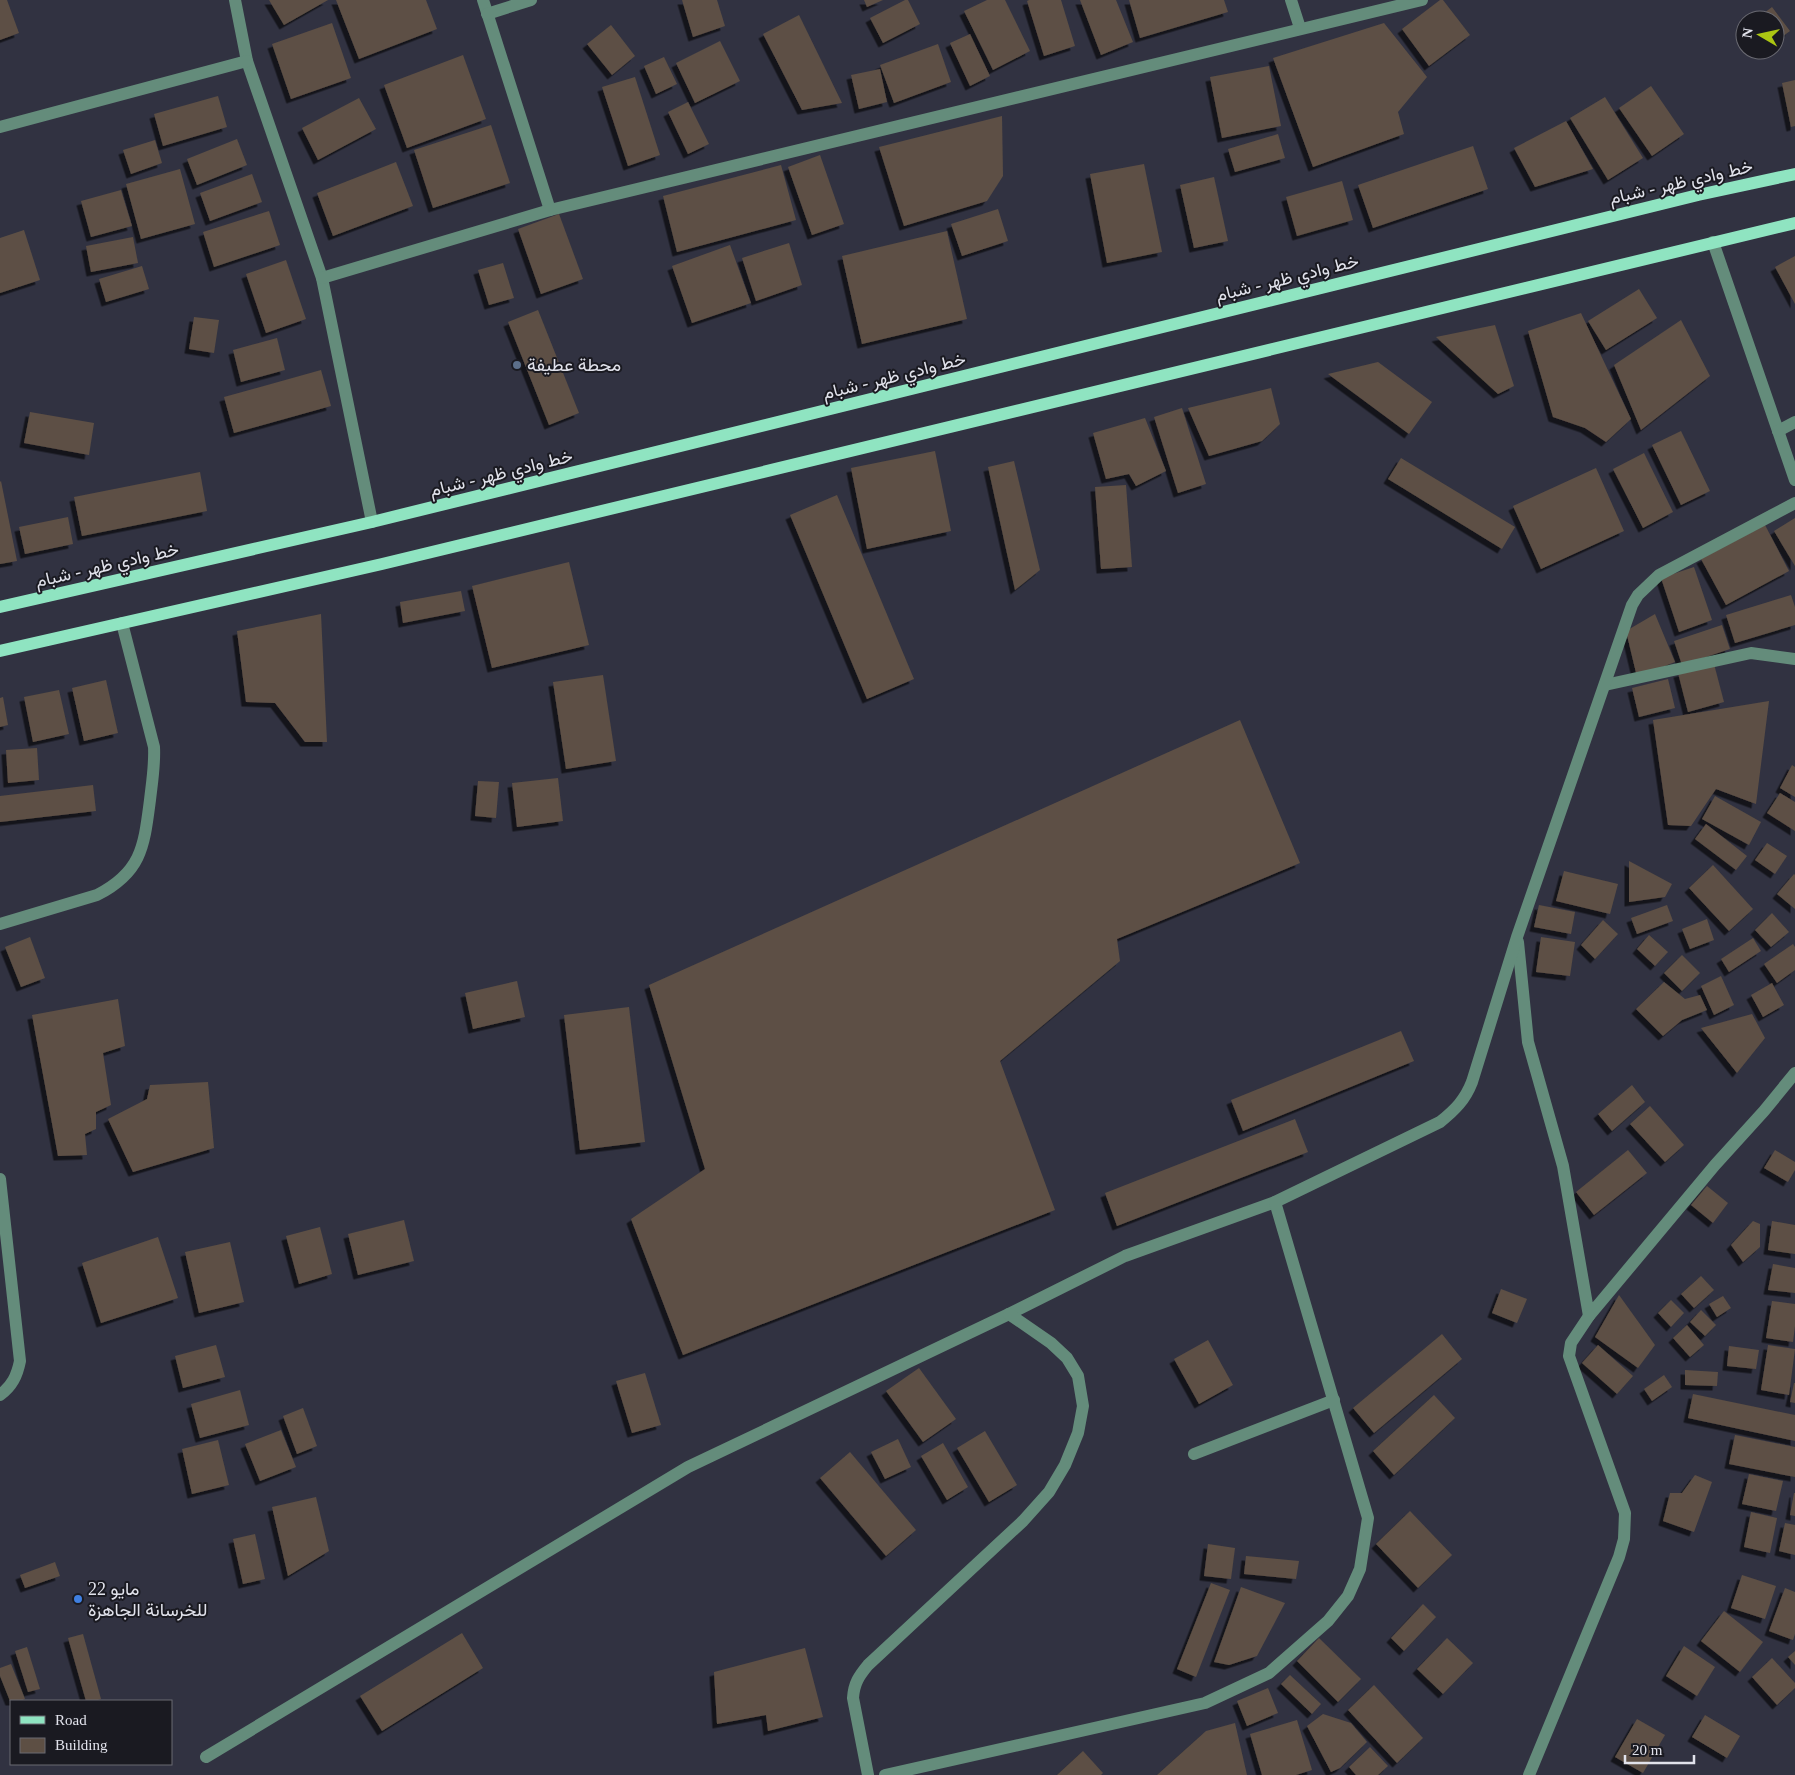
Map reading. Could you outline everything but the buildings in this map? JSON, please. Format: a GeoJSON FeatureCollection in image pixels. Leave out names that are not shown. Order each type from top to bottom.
{"type":"FeatureCollection","features":[{"type":"Feature","properties":{"kind":"main road","name":"خط وادي ظهر - شبام"},"geometry":{"type":"LineString","coordinates":[[0,607],[372,522],[1698,195],[1795,174]]}},
{"type":"Feature","properties":{"kind":"main road"},"geometry":{"type":"LineString","coordinates":[[0,651],[382,564],[1795,223]]}},
{"type":"Feature","properties":{"kind":"street"},"geometry":{"type":"LineString","coordinates":[[235,0],[248,61],[322,278],[372,522]]}},
{"type":"Feature","properties":{"kind":"street"},"geometry":{"type":"LineString","coordinates":[[483,0],[550,210]]}},
{"type":"Feature","properties":{"kind":"street"},"geometry":{"type":"LineString","coordinates":[[488,14],[531,0]]}},
{"type":"Feature","properties":{"kind":"street"},"geometry":{"type":"LineString","coordinates":[[1291,0],[1300,28]]}},
{"type":"Feature","properties":{"kind":"street"},"geometry":{"type":"LineString","coordinates":[[322,278],[550,210],[1422,0]]}},
{"type":"Feature","properties":{"kind":"street"},"geometry":{"type":"LineString","coordinates":[[0,127],[248,61]]}},
{"type":"Feature","properties":{"kind":"street"},"geometry":{"type":"LineString","coordinates":[[1713,242],[1795,480]]}},
{"type":"Feature","properties":{"kind":"street"},"geometry":{"type":"LineString","coordinates":[[1778,431],[1795,422]]}},
{"type":"Feature","properties":{"kind":"street"},"geometry":{"type":"LineString","coordinates":[[206,1757],[688,1467],[1009,1314],[1125,1256],[1275,1202],[1440,1122],[1459,1106],[1472,1082],[1517,937],[1632,605],[1646,586],[1659,575],[1795,503]]}},
{"type":"Feature","properties":{"kind":"street"},"geometry":{"type":"LineString","coordinates":[[0,924],[97,895],[123,879],[139,856],[146,829],[155,761],[154,746],[122,624]]}},
{"type":"Feature","properties":{"kind":"street"},"geometry":{"type":"LineString","coordinates":[[1605,685],[1751,653],[1795,659]]}},
{"type":"Feature","properties":{"kind":"street"},"geometry":{"type":"LineString","coordinates":[[1517,937],[1528,1042],[1563,1166],[1590,1316]]}},
{"type":"Feature","properties":{"kind":"street"},"geometry":{"type":"LineString","coordinates":[[1529,1775],[1619,1557],[1624,1539],[1625,1513],[1569,1356],[1571,1343],[1590,1316],[1715,1164],[1764,1111],[1795,1072]]}},
{"type":"Feature","properties":{"kind":"street"},"geometry":{"type":"LineString","coordinates":[[0,1179],[20,1361],[18,1372],[13,1382],[0,1395]]}},
{"type":"Feature","properties":{"kind":"street"},"geometry":{"type":"LineString","coordinates":[[885,1775],[1205,1703],[1268,1673],[1328,1622],[1348,1596],[1360,1569],[1368,1518],[1275,1202]]}},
{"type":"Feature","properties":{"kind":"street"},"geometry":{"type":"LineString","coordinates":[[868,1775],[853,1698],[854,1686],[859,1676],[868,1665],[1023,1521],[1049,1492],[1066,1465],[1078,1433],[1082,1406],[1078,1376],[1067,1358],[1051,1343],[1009,1314]]}},
{"type":"Feature","properties":{"kind":"street"},"geometry":{"type":"LineString","coordinates":[[1194,1454],[1334,1400]]}},
{"type":"Feature","properties":{"kind":"place","name":"محطة عطيفة"},"geometry":{"type":"Point","coordinates":[517,365]}},
{"type":"Feature","properties":{"kind":"place","name":"22 مايو للخرسانة الجاهزة"},"geometry":{"type":"Point","coordinates":[78,1599]}}]}
